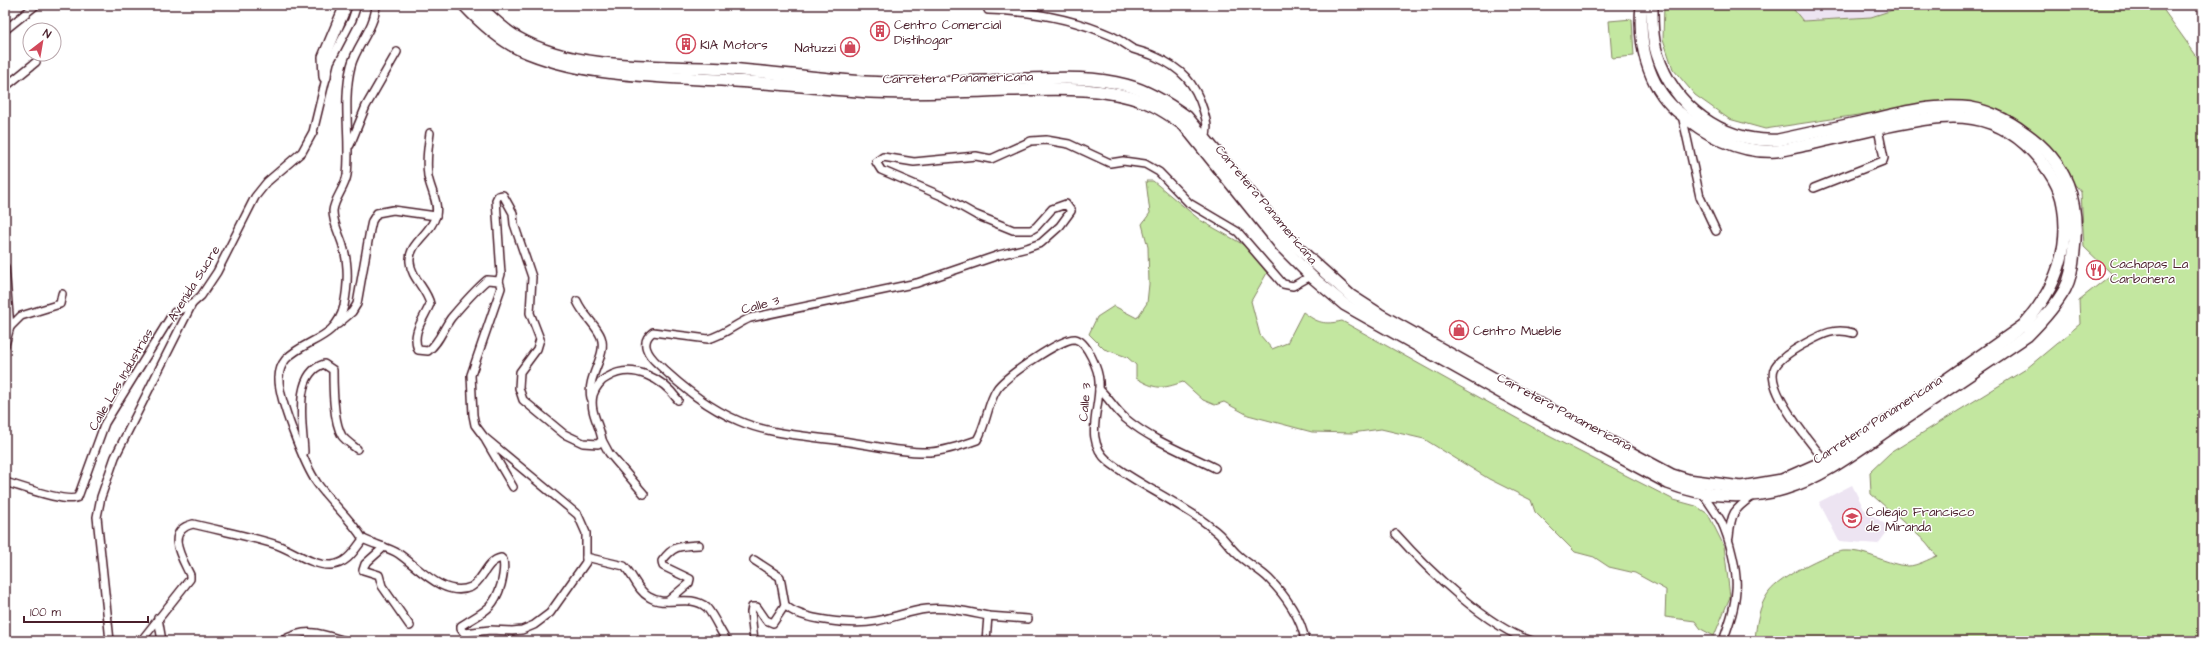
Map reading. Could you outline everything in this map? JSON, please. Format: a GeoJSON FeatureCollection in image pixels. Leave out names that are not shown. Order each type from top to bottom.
{"type":"FeatureCollection","features":[{"type":"Feature","properties":{"kind":"main road"},"geometry":{"type":"LineString","coordinates":[[325,77],[324,58],[346,5]]}},
{"type":"Feature","properties":{"kind":"main road","name":"Carretera Panamericana"},"geometry":{"type":"LineString","coordinates":[[464,5],[497,35],[518,48],[550,61],[580,68],[622,74],[870,92],[909,93],[1078,88],[1116,94],[1145,102],[1165,111],[1184,125],[1282,247],[1311,276],[1345,304],[1523,405],[1668,483],[1702,492],[1755,494],[1786,489],[1834,467],[2027,336],[2045,318],[2065,288],[2072,268],[2076,236],[2075,207],[2064,173],[2053,156],[2036,140],[2014,124],[1992,114],[1963,107],[1928,107],[1778,140],[1750,139],[1714,126],[1681,98],[1657,54],[1652,5]]}},
{"type":"Feature","properties":{"kind":"main road","name":"Carretera Panamericana"},"geometry":{"type":"LineString","coordinates":[[478,5],[518,38],[554,52],[581,59],[656,67],[728,69],[871,82],[908,83],[1078,78],[1115,83],[1147,92],[1167,102],[1187,117],[1289,240],[1351,296],[1379,314],[1527,397],[1672,475],[1705,483],[1741,487],[1782,480],[1825,461],[1869,434],[2024,325],[2041,306],[2061,265],[2066,221],[2063,203],[2052,175],[2025,144],[2006,131],[1986,121],[1959,116],[1928,118],[1776,151],[1735,146],[1709,134],[1682,114],[1661,93],[1644,56],[1641,34],[1642,5]]}},
{"type":"Feature","properties":{"kind":"main road"},"geometry":{"type":"LineString","coordinates":[[488,5],[518,38]]}},
{"type":"Feature","properties":{"kind":"street"},"geometry":{"type":"LineString","coordinates":[[5,30],[36,5]]}},
{"type":"Feature","properties":{"kind":"street","name":"Avenida Sucre"},"geometry":{"type":"LineString","coordinates":[[110,641],[97,534],[97,517],[101,497],[115,458],[192,304],[201,296],[217,272],[255,197],[267,182],[302,152],[313,132],[325,77],[330,62],[352,20],[357,5]]}},
{"type":"Feature","properties":{"kind":"street"},"geometry":{"type":"LineString","coordinates":[[336,326],[344,306],[348,265],[336,228],[333,210],[344,186],[348,151],[347,89],[352,64],[364,42],[376,5]]}},
{"type":"Feature","properties":{"kind":"street"},"geometry":{"type":"LineString","coordinates":[[988,10],[1020,11],[1054,16],[1103,32],[1134,49],[1156,56],[1190,80],[1199,97],[1206,121],[1208,131],[1205,138]]}},
{"type":"Feature","properties":{"kind":"street"},"geometry":{"type":"LineString","coordinates":[[348,151],[366,106],[397,52]]}},
{"type":"Feature","properties":{"kind":"street"},"geometry":{"type":"LineString","coordinates":[[5,87],[36,62]]}},
{"type":"Feature","properties":{"kind":"street"},"geometry":{"type":"LineString","coordinates":[[1682,114],[1700,197],[1716,231]]}},
{"type":"Feature","properties":{"kind":"street"},"geometry":{"type":"LineString","coordinates":[[1814,188],[1883,161],[1884,158],[1878,129]]}},
{"type":"Feature","properties":{"kind":"street"},"geometry":{"type":"LineString","coordinates":[[430,133],[426,150],[430,186],[434,196],[436,216],[428,231],[410,255],[410,264],[430,304],[415,336],[418,350],[428,351],[433,347],[451,319],[487,280],[499,281]]}},
{"type":"Feature","properties":{"kind":"street","name":"Calle 3"},"geometry":{"type":"LineString","coordinates":[[1305,641],[1304,632],[1298,620],[1268,578],[1235,553],[1214,529],[1183,508],[1130,478],[1108,461],[1101,453],[1094,435],[1094,419],[1099,380],[1092,359],[1082,342],[1076,339],[1061,342],[1030,361],[997,388],[982,432],[977,440],[932,452],[902,450],[779,431],[740,422],[707,406],[681,385],[656,362],[646,349],[646,344],[648,336],[652,332],[708,339],[717,337],[738,323],[750,318],[917,283],[999,255],[1041,243],[1068,217],[1071,211],[1066,204],[1052,209],[1036,227],[1031,230],[1014,230],[976,215],[944,197],[881,170],[877,167],[876,162],[883,157],[914,162],[976,156],[992,159],[1031,141],[1069,144],[1110,163],[1123,162],[1145,164],[1158,172],[1189,203],[1238,232],[1284,284],[1293,286],[1311,276]]}},
{"type":"Feature","properties":{"kind":"street"},"geometry":{"type":"LineString","coordinates":[[513,487],[484,437],[475,425],[473,415],[471,375],[501,288],[499,281],[501,274],[496,200],[498,196],[503,195],[513,212],[516,230],[532,277],[530,313],[540,339],[537,349],[520,372],[519,388],[523,400],[564,434],[583,443],[598,444],[602,440]]}},
{"type":"Feature","properties":{"kind":"street"},"geometry":{"type":"LineString","coordinates":[[436,216],[393,210],[377,213],[372,221],[370,230],[357,304],[352,312],[322,337],[297,350],[280,368],[278,379],[286,412],[305,461],[317,483],[355,527],[363,539],[373,545],[384,547],[400,554],[432,580],[452,589],[464,590],[473,586],[493,561],[501,558],[503,560],[502,579],[497,598],[488,610],[461,626],[464,634],[490,630],[512,631],[534,625],[550,613],[586,562],[586,533],[578,515],[484,437]]}},
{"type":"Feature","properties":{"kind":"street"},"geometry":{"type":"LineString","coordinates":[[5,267],[10,327],[5,345]]}},
{"type":"Feature","properties":{"kind":"street"},"geometry":{"type":"LineString","coordinates":[[10,327],[21,316],[60,304],[62,294]]}},
{"type":"Feature","properties":{"kind":"street"},"geometry":{"type":"LineString","coordinates":[[577,301],[582,313],[598,331],[603,346],[602,355],[596,364],[590,385],[595,420],[602,440],[609,452],[644,494]]}},
{"type":"Feature","properties":{"kind":"street","name":"Calle Las Industrias"},"geometry":{"type":"LineString","coordinates":[[5,482],[62,498],[72,500],[78,497],[105,423],[170,318],[175,312],[192,304]]}},
{"type":"Feature","properties":{"kind":"street"},"geometry":{"type":"LineString","coordinates":[[1825,461],[1800,429],[1780,397],[1774,383],[1773,375],[1776,366],[1792,351],[1808,342],[1833,330],[1843,330],[1853,333]]}},
{"type":"Feature","properties":{"kind":"street"},"geometry":{"type":"LineString","coordinates":[[305,461],[302,389],[307,376],[318,366],[324,364],[333,370],[334,401],[343,436],[357,449]]}},
{"type":"Feature","properties":{"kind":"street"},"geometry":{"type":"LineString","coordinates":[[592,402],[593,394],[602,380],[613,374],[626,371],[649,375],[672,392],[678,400]]}},
{"type":"Feature","properties":{"kind":"street"},"geometry":{"type":"LineString","coordinates":[[1099,389],[1107,396],[1124,418],[1143,431],[1214,468]]}},
{"type":"Feature","properties":{"kind":"street"},"geometry":{"type":"LineString","coordinates":[[1702,492],[1720,520],[1728,540],[1737,589],[1732,616],[1723,641]]}},
{"type":"Feature","properties":{"kind":"street"},"geometry":{"type":"LineString","coordinates":[[1728,540],[1730,519],[1735,508],[1755,494]]}},
{"type":"Feature","properties":{"kind":"street"},"geometry":{"type":"LineString","coordinates":[[141,641],[190,579],[190,575],[176,545],[180,531],[184,526],[193,524],[263,541],[286,549],[316,563],[331,565],[343,562],[349,558],[363,539]]}},
{"type":"Feature","properties":{"kind":"street"},"geometry":{"type":"LineString","coordinates":[[1396,534],[1420,562],[1480,612],[1504,628],[1532,641]]}},
{"type":"Feature","properties":{"kind":"street"},"geometry":{"type":"LineString","coordinates":[[667,602],[689,583],[690,579],[663,566],[662,561],[669,551],[680,546],[699,545]]}},
{"type":"Feature","properties":{"kind":"street"},"geometry":{"type":"LineString","coordinates":[[384,547],[365,564],[362,570],[379,575],[382,586],[410,626]]}},
{"type":"Feature","properties":{"kind":"street"},"geometry":{"type":"LineString","coordinates":[[586,557],[624,566],[642,591],[659,602],[695,602],[706,607],[727,641]]}},
{"type":"Feature","properties":{"kind":"street"},"geometry":{"type":"LineString","coordinates":[[754,560],[780,577],[785,605],[796,614],[853,622],[876,622],[929,609],[1028,619]]}},
{"type":"Feature","properties":{"kind":"street"},"geometry":{"type":"LineString","coordinates":[[754,641],[751,612],[752,607],[757,607],[766,620],[773,623],[785,605]]}},
{"type":"Feature","properties":{"kind":"street"},"geometry":{"type":"LineString","coordinates":[[986,641],[988,616]]}},
{"type":"Feature","properties":{"kind":"street"},"geometry":{"type":"LineString","coordinates":[[158,618],[162,641]]}},
{"type":"Feature","properties":{"kind":"street"},"geometry":{"type":"LineString","coordinates":[[282,641],[301,632],[327,635],[345,641]]}},
{"type":"Feature","properties":{"kind":"shaded area"},"geometry":{"type":"Polygon","coordinates":[[[1790,5],[1908,5],[1871,17],[1803,21],[1790,5]]]}},
{"type":"Feature","properties":{"kind":"shaded area","name":"Colegio Francisco de Miranda"},"geometry":{"type":"Polygon","coordinates":[[[1852,485],[1864,509],[1890,528],[1878,544],[1839,541],[1819,502],[1852,485]]]}},
{"type":"Feature","properties":{"kind":"green space"},"geometry":{"type":"Polygon","coordinates":[[[1664,5],[1790,5],[1803,21],[1871,17],[1908,5],[2160,5],[2203,65],[2203,641],[1755,641],[1760,609],[1769,592],[1774,586],[1792,573],[1815,561],[1835,553],[1851,551],[1860,552],[1900,565],[1912,566],[1937,556],[1926,542],[1871,494],[1870,472],[1890,453],[2026,369],[2080,324],[2079,300],[2112,274],[2084,247],[2081,192],[2036,137],[1951,106],[1878,112],[1765,129],[1729,119],[1695,95],[1673,69],[1663,39],[1664,5]]]}},
{"type":"Feature","properties":{"kind":"green space"},"geometry":{"type":"Polygon","coordinates":[[[1632,19],[1634,56],[1612,58],[1609,21],[1632,19]]]}},
{"type":"Feature","properties":{"kind":"green space"},"geometry":{"type":"Polygon","coordinates":[[[1146,181],[1153,181],[1200,220],[1244,245],[1267,273],[1251,301],[1260,335],[1272,349],[1287,343],[1303,312],[1313,319],[1321,322],[1330,323],[1342,321],[1545,434],[1674,500],[1696,506],[1708,514],[1724,546],[1730,597],[1714,636],[1701,629],[1695,621],[1665,617],[1666,590],[1635,573],[1609,567],[1594,557],[1575,552],[1535,512],[1531,500],[1489,479],[1424,439],[1381,429],[1352,433],[1312,432],[1248,415],[1224,402],[1215,405],[1203,400],[1183,382],[1170,386],[1159,387],[1149,385],[1136,378],[1136,365],[1127,357],[1104,349],[1089,334],[1097,317],[1114,306],[1137,318],[1147,303],[1149,284],[1148,247],[1142,224],[1150,213],[1146,181]]]}},
{"type":"Feature","properties":{"kind":"place","name":"Centro Comercial Distihogar"},"geometry":{"type":"Point","coordinates":[880,31]}},
{"type":"Feature","properties":{"kind":"place","name":"KIA Motors"},"geometry":{"type":"Point","coordinates":[686,44]}},
{"type":"Feature","properties":{"kind":"place","name":"Natuzzi"},"geometry":{"type":"Point","coordinates":[850,47]}},
{"type":"Feature","properties":{"kind":"place","name":"Cachapas La Carbonera"},"geometry":{"type":"Point","coordinates":[2096,270]}},
{"type":"Feature","properties":{"kind":"place","name":"Centro Mueble"},"geometry":{"type":"Point","coordinates":[1459,330]}},
{"type":"Feature","properties":{"kind":"place","name":"Colegio Francisco de Miranda"},"geometry":{"type":"Point","coordinates":[1852,518]}}]}
